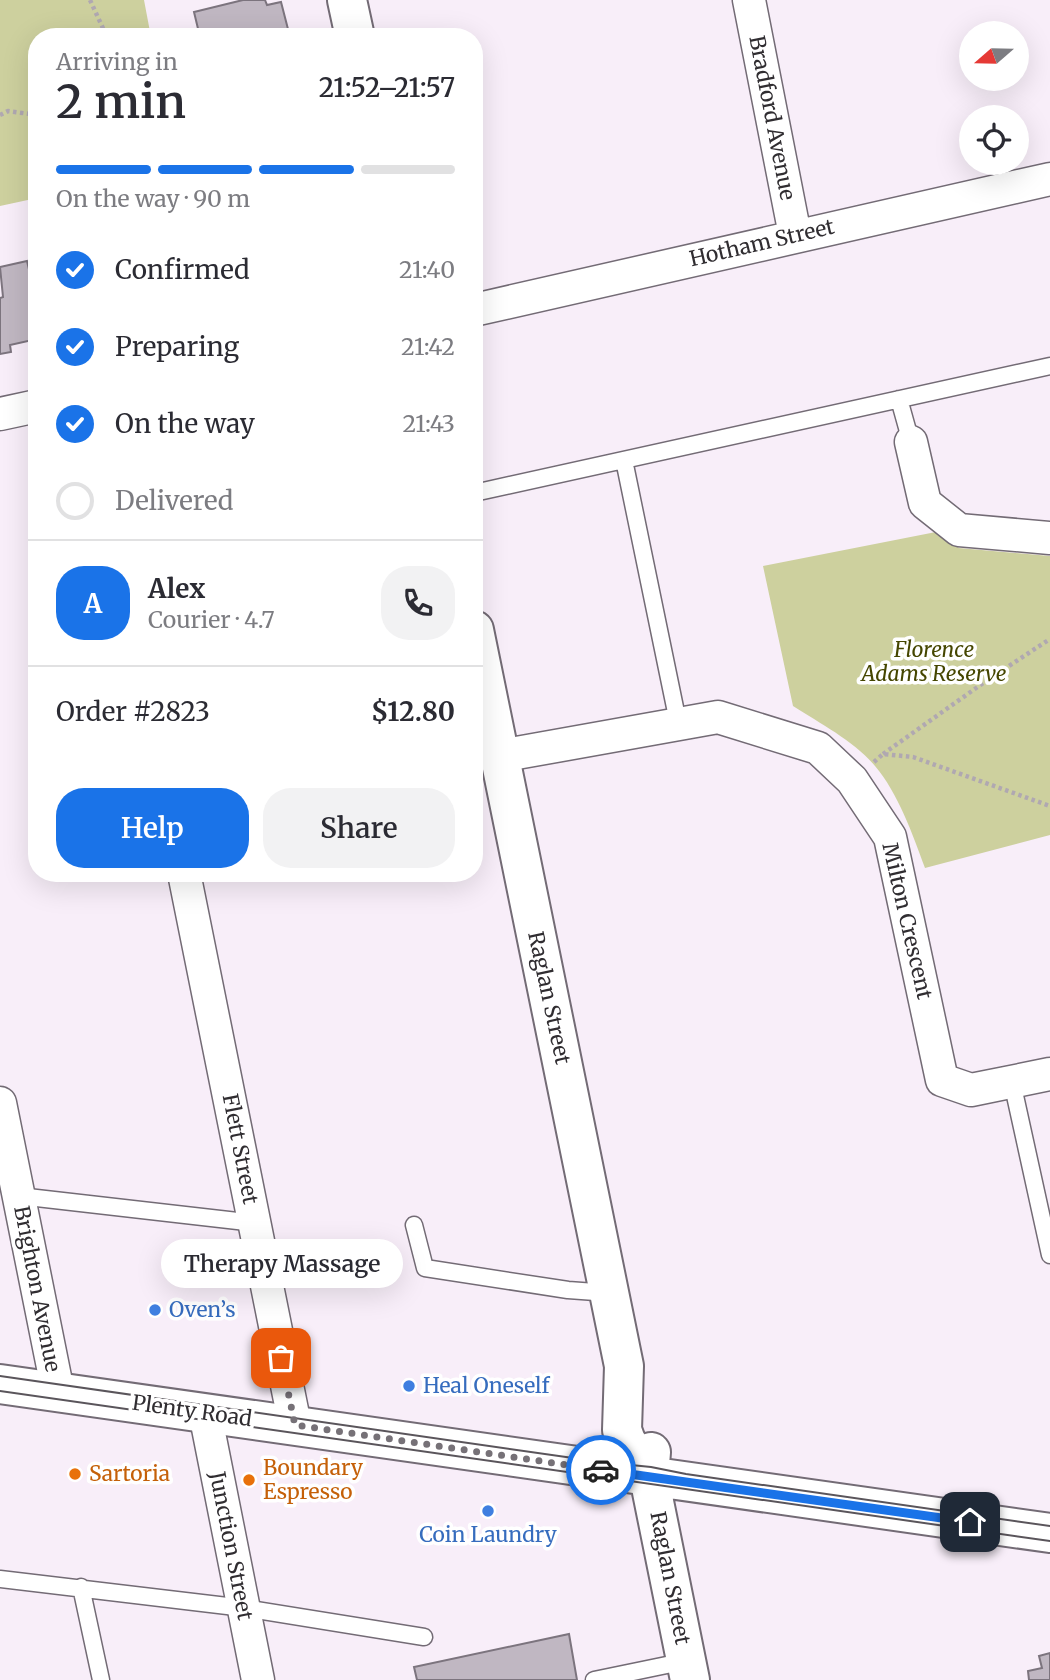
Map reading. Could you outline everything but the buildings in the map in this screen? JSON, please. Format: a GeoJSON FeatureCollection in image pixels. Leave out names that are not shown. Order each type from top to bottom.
{"type":"FeatureCollection","features":[{"type":"Feature","properties":{"kind":"street"},"geometry":{"type":"LineString","coordinates":[[347,0],[353,28]]}},
{"type":"Feature","properties":{"kind":"street","name":"Bradford Avenue"},"geometry":{"type":"LineString","coordinates":[[749,0],[795,235]]}},
{"type":"Feature","properties":{"kind":"street","name":"Hotham Street"},"geometry":{"type":"LineString","coordinates":[[483,308],[1050,179]]}},
{"type":"Feature","properties":{"kind":"street"},"geometry":{"type":"LineString","coordinates":[[0,414],[28,408]]}},
{"type":"Feature","properties":{"kind":"street"},"geometry":{"type":"LineString","coordinates":[[911,442],[926,503],[959,530],[1050,538]]}},
{"type":"Feature","properties":{"kind":"street","name":"Raglan Street"},"geometry":{"type":"LineString","coordinates":[[483,674],[624,1366],[637,1393],[648,1434],[651,1449],[649,1477],[688,1670]]}},
{"type":"Feature","properties":{"kind":"street","name":"Milton Crescent"},"geometry":{"type":"LineString","coordinates":[[500,756],[678,722],[718,717],[818,748],[852,780],[890,837],[942,1080],[971,1090],[1050,1074]]}},
{"type":"Feature","properties":{"kind":"street","name":"Flett Street"},"geometry":{"type":"LineString","coordinates":[[186,882],[295,1425]]}},
{"type":"Feature","properties":{"kind":"street","name":"Brighton Avenue"},"geometry":{"type":"LineString","coordinates":[[0,1103],[58,1392]]}},
{"type":"Feature","properties":{"kind":"street","name":"Plenty Road"},"geometry":{"type":"LineString","coordinates":[[0,1384],[1050,1533]]}},
{"type":"Feature","properties":{"kind":"street","name":"Junction Street"},"geometry":{"type":"LineString","coordinates":[[205,1413],[258,1680]]}},
{"type":"Feature","properties":{"kind":"lane"},"geometry":{"type":"LineString","coordinates":[[483,491],[1050,366]]}},
{"type":"Feature","properties":{"kind":"lane"},"geometry":{"type":"LineString","coordinates":[[899,399],[911,442]]}},
{"type":"Feature","properties":{"kind":"lane"},"geometry":{"type":"LineString","coordinates":[[624,460],[678,722]]}},
{"type":"Feature","properties":{"kind":"lane"},"geometry":{"type":"LineString","coordinates":[[1013,1082],[1050,1255]]}},
{"type":"Feature","properties":{"kind":"lane"},"geometry":{"type":"LineString","coordinates":[[19,1195],[255,1223]]}},
{"type":"Feature","properties":{"kind":"lane"},"geometry":{"type":"LineString","coordinates":[[414,1225],[425,1268],[568,1290],[609,1293]]}},
{"type":"Feature","properties":{"kind":"lane"},"geometry":{"type":"LineString","coordinates":[[0,1579],[244,1608],[424,1637]]}},
{"type":"Feature","properties":{"kind":"lane"},"geometry":{"type":"LineString","coordinates":[[81,1587],[101,1680]]}},
{"type":"Feature","properties":{"kind":"lane"},"geometry":{"type":"LineString","coordinates":[[594,1680],[688,1670]]}},
{"type":"Feature","properties":{"kind":"path"},"geometry":{"type":"LineString","coordinates":[[90,0],[103,28]]}},
{"type":"Feature","properties":{"kind":"path"},"geometry":{"type":"LineString","coordinates":[[0,115],[8,111],[28,113]]}},
{"type":"Feature","properties":{"kind":"path"},"geometry":{"type":"LineString","coordinates":[[870,765],[986,681],[1050,639]]}},
{"type":"Feature","properties":{"kind":"path"},"geometry":{"type":"LineString","coordinates":[[883,754],[914,757],[1050,806]]}},
{"type":"Feature","properties":{"kind":"green space"},"geometry":{"type":"Polygon","coordinates":[[[0,0],[144,0],[149,28],[28,28],[28,200],[0,206],[0,0]]]}},
{"type":"Feature","properties":{"kind":"green space","name":"Florence Adams Reserve"},"geometry":{"type":"Polygon","coordinates":[[[941,531],[959,548],[1050,556],[1050,835],[925,868],[898,801],[875,766],[847,741],[793,706],[763,566],[941,531]]]}},
{"type":"Feature","properties":{"kind":"tram line"},"geometry":{"type":"LineString","coordinates":[[0,1376],[1050,1526]]}},
{"type":"Feature","properties":{"kind":"tram line"},"geometry":{"type":"LineString","coordinates":[[0,1391],[1050,1541]]}},
{"type":"Feature","properties":{"kind":"way so far"},"geometry":{"type":"LineString","coordinates":[[281,1358],[295,1425],[601,1470]]}},
{"type":"Feature","properties":{"kind":"place","name":"Oven’s"},"geometry":{"type":"Point","coordinates":[155,1310]}},
{"type":"Feature","properties":{"kind":"place","name":"Therapy Massage"},"geometry":{"type":"Point","coordinates":[281,1358]}},
{"type":"Feature","properties":{"kind":"place","name":"Heal Oneself"},"geometry":{"type":"Point","coordinates":[409,1386]}},
{"type":"Feature","properties":{"kind":"place","name":"Sartoria"},"geometry":{"type":"Point","coordinates":[75,1474]}},
{"type":"Feature","properties":{"kind":"place","name":"Boundary Espresso"},"geometry":{"type":"Point","coordinates":[249,1480]}},
{"type":"Feature","properties":{"kind":"place","name":"Coin Laundry"},"geometry":{"type":"Point","coordinates":[488,1511]}},
{"type":"Feature","properties":{"kind":"route"},"geometry":{"type":"LineString","coordinates":[[601,1470],[970,1522]]}}]}
